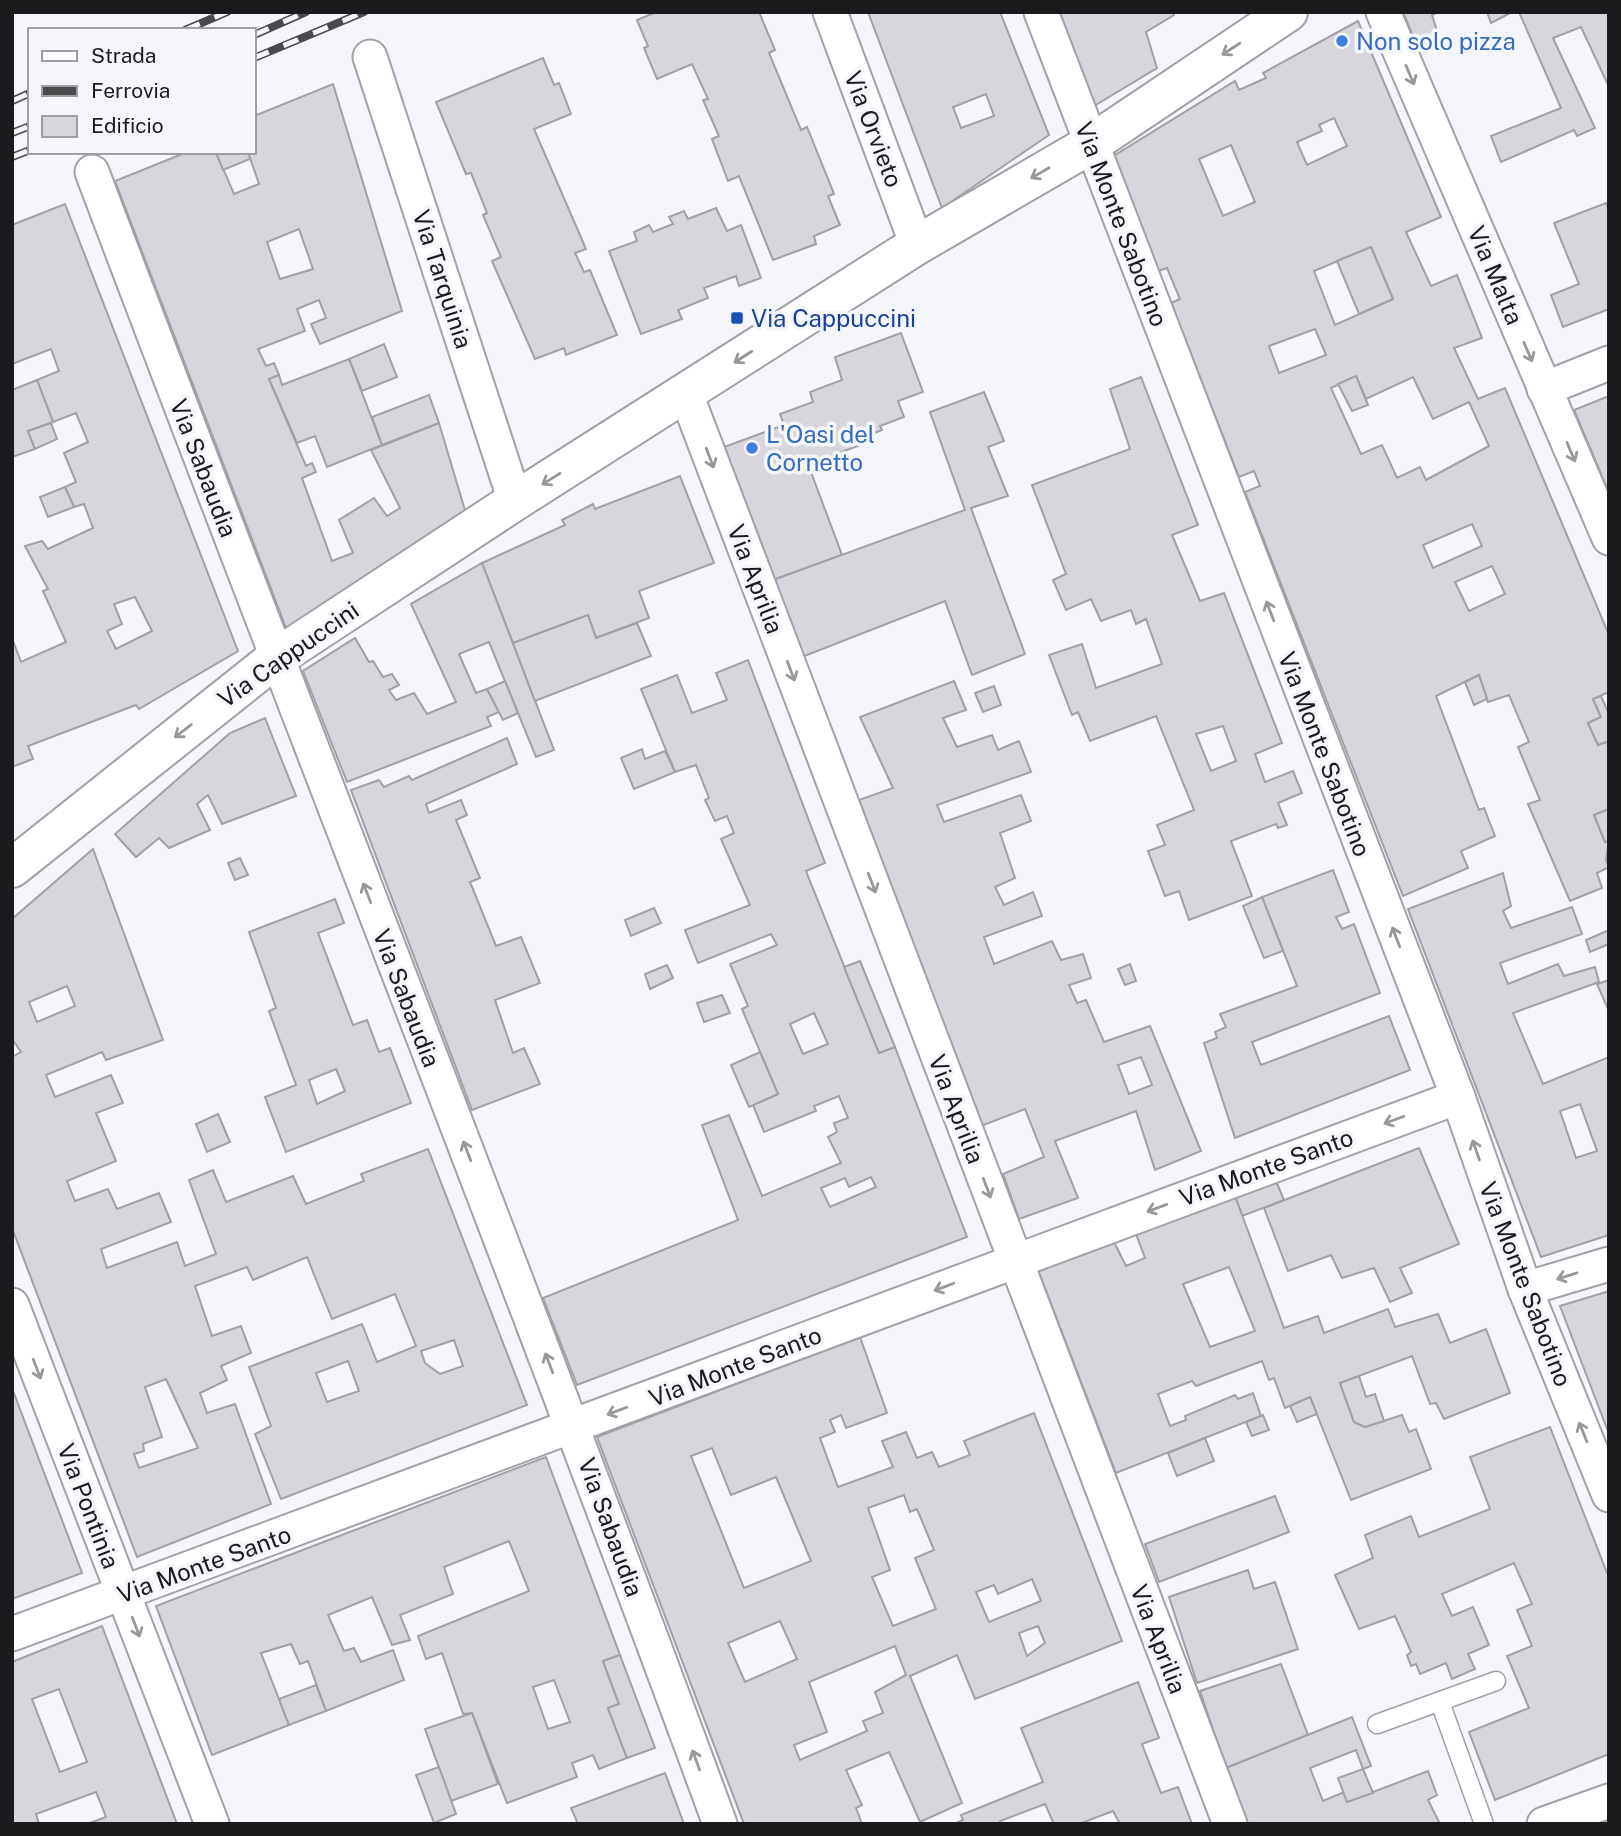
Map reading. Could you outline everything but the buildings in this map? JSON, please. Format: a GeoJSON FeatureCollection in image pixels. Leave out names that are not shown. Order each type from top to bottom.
{"type":"FeatureCollection","features":[{"type":"Feature","properties":{"kind":"street","name":"Via Orvieto"},"geometry":{"type":"LineString","coordinates":[[830,12],[917,245]]}},
{"type":"Feature","properties":{"kind":"street","name":"Via Monte Sabotino"},"geometry":{"type":"LineString","coordinates":[[1041,12],[1458,1097],[1525,1289],[1609,1495]]}},
{"type":"Feature","properties":{"kind":"street","name":"Via Cappuccini"},"geometry":{"type":"LineString","coordinates":[[12,868],[276,658],[515,501],[917,245],[1091,144],[1289,12]]}},
{"type":"Feature","properties":{"kind":"street","name":"Via Malta"},"geometry":{"type":"LineString","coordinates":[[1383,12],[1609,538]]}},
{"type":"Feature","properties":{"kind":"street","name":"Via Tarquinia"},"geometry":{"type":"LineString","coordinates":[[370,57],[515,501]]}},
{"type":"Feature","properties":{"kind":"street","name":"Via Sabaudia"},"geometry":{"type":"LineString","coordinates":[[92,172],[276,658],[574,1427],[720,1824]]}},
{"type":"Feature","properties":{"kind":"street"},"geometry":{"type":"LineString","coordinates":[[1544,389],[1609,363]]}},
{"type":"Feature","properties":{"kind":"street","name":"Via Aprilia"},"geometry":{"type":"LineString","coordinates":[[686,394],[1230,1824]]}},
{"type":"Feature","properties":{"kind":"street","name":"Via Monte Santo"},"geometry":{"type":"LineString","coordinates":[[12,1634],[1458,1097]]}},
{"type":"Feature","properties":{"kind":"street"},"geometry":{"type":"LineString","coordinates":[[1525,1289],[1609,1264]]}},
{"type":"Feature","properties":{"kind":"street","name":"Via Pontinia"},"geometry":{"type":"LineString","coordinates":[[12,1305],[212,1824]]}},
{"type":"Feature","properties":{"kind":"street"},"geometry":{"type":"LineString","coordinates":[[1544,1824],[1609,1801]]}},
{"type":"Feature","properties":{"kind":"lane"},"geometry":{"type":"LineString","coordinates":[[1377,1724],[1496,1681]]}},
{"type":"Feature","properties":{"kind":"lane"},"geometry":{"type":"LineString","coordinates":[[1440,1702],[1484,1824]]}},
{"type":"Feature","properties":{"kind":"railway"},"geometry":{"type":"LineString","coordinates":[[190,28],[227,12]]}},
{"type":"Feature","properties":{"kind":"railway"},"geometry":{"type":"LineString","coordinates":[[256,34],[306,12]]}},
{"type":"Feature","properties":{"kind":"railway"},"geometry":{"type":"LineString","coordinates":[[256,57],[364,12]]}},
{"type":"Feature","properties":{"kind":"railway"},"geometry":{"type":"LineString","coordinates":[[12,101],[28,94]]}},
{"type":"Feature","properties":{"kind":"railway"},"geometry":{"type":"LineString","coordinates":[[12,133],[28,127]]}},
{"type":"Feature","properties":{"kind":"railway"},"geometry":{"type":"LineString","coordinates":[[12,157],[28,151]]}},
{"type":"Feature","properties":{"kind":"place","name":"Non solo pizza"},"geometry":{"type":"Point","coordinates":[1342,41]}},
{"type":"Feature","properties":{"kind":"place","name":"Via Cappuccini"},"geometry":{"type":"Point","coordinates":[737,318]}},
{"type":"Feature","properties":{"kind":"place","name":"L'Oasi del Cornetto"},"geometry":{"type":"Point","coordinates":[752,448]}}]}
